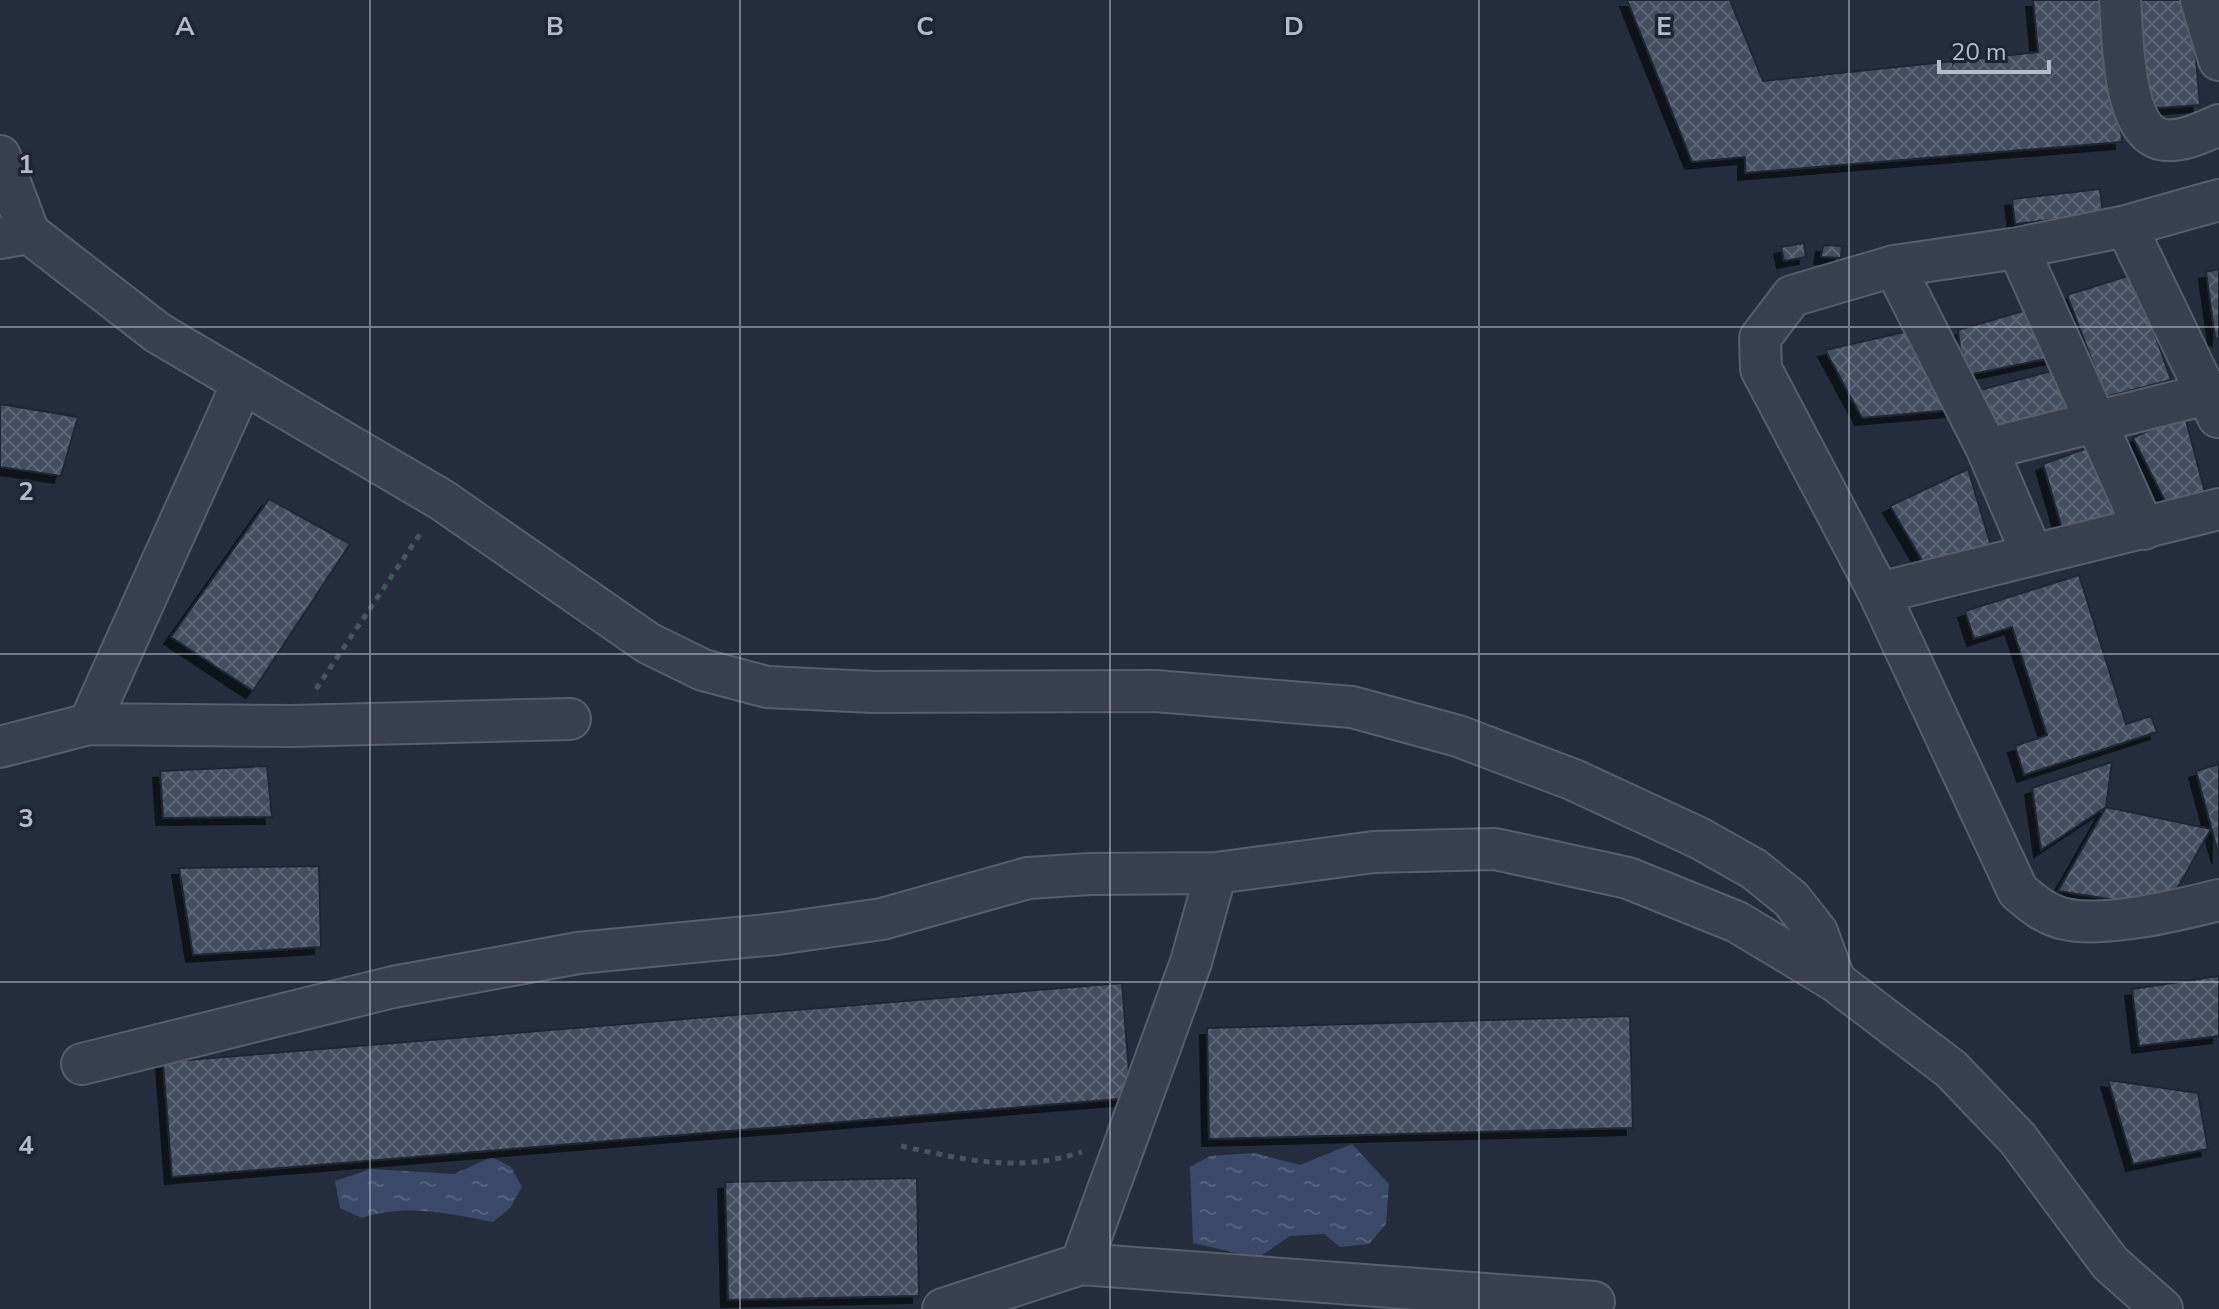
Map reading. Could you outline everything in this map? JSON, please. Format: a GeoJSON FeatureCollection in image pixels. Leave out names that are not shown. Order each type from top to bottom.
{"type":"FeatureCollection","features":[{"type":"Feature","properties":{"kind":"street"},"geometry":{"type":"LineString","coordinates":[[2120,0],[2131,102],[2139,124],[2153,136],[2167,140],[2194,135],[2219,125]]}},
{"type":"Feature","properties":{"kind":"street"},"geometry":{"type":"LineString","coordinates":[[2201,0],[2219,60]]}},
{"type":"Feature","properties":{"kind":"street"},"geometry":{"type":"LineString","coordinates":[[0,156],[14,235],[158,333],[442,500],[648,643],[703,670],[767,687],[873,692],[1155,691],[1352,707],[1458,736],[1574,780],[1699,838],[1754,869],[1791,899],[1817,932],[1835,981]]}},
{"type":"Feature","properties":{"kind":"street"},"geometry":{"type":"LineString","coordinates":[[2219,200],[2126,226],[2018,248],[1894,266],[1792,296],[1760,338],[1761,369],[1879,593],[2018,891],[2037,908],[2065,919],[2170,913],[2219,900]]}},
{"type":"Feature","properties":{"kind":"street"},"geometry":{"type":"LineString","coordinates":[[1987,449],[2098,421],[2214,401],[2126,226]]}},
{"type":"Feature","properties":{"kind":"street"},"geometry":{"type":"LineString","coordinates":[[2018,248],[2144,529]]}},
{"type":"Feature","properties":{"kind":"street"},"geometry":{"type":"LineString","coordinates":[[1894,266],[1987,449],[2032,554]]}},
{"type":"Feature","properties":{"kind":"street"},"geometry":{"type":"LineString","coordinates":[[89,724],[242,384]]}},
{"type":"Feature","properties":{"kind":"street"},"geometry":{"type":"LineString","coordinates":[[1879,593],[2219,509]]}},
{"type":"Feature","properties":{"kind":"street"},"geometry":{"type":"LineString","coordinates":[[0,747],[89,724],[291,726],[570,719]]}},
{"type":"Feature","properties":{"kind":"street"},"geometry":{"type":"LineString","coordinates":[[82,1064],[393,987],[578,953],[777,934],[882,919],[1028,878],[1216,873],[1374,852],[1495,849],[1628,878],[1737,922],[1835,981],[1951,1069],[2018,1139],[2110,1263],[2162,1309]]}},
{"type":"Feature","properties":{"kind":"street"},"geometry":{"type":"LineString","coordinates":[[1081,1264],[1191,962],[1216,873]]}},
{"type":"Feature","properties":{"kind":"street"},"geometry":{"type":"LineString","coordinates":[[943,1309],[1081,1264],[1594,1302]]}},
{"type":"Feature","properties":{"kind":"path"},"geometry":{"type":"LineString","coordinates":[[291,726],[442,500]]}},
{"type":"Feature","properties":{"kind":"path"},"geometry":{"type":"LineString","coordinates":[[901,1146],[974,1162],[1047,1163],[1125,1138]]}},
{"type":"Feature","properties":{"kind":"water"},"geometry":{"type":"Polygon","coordinates":[[[1352,1144],[1389,1184],[1386,1224],[1369,1244],[1340,1247],[1324,1234],[1290,1236],[1258,1258],[1193,1243],[1190,1167],[1210,1156],[1254,1153],[1300,1165],[1352,1144]]]}},
{"type":"Feature","properties":{"kind":"water"},"geometry":{"type":"Polygon","coordinates":[[[492,1157],[511,1167],[522,1187],[510,1208],[493,1222],[444,1213],[411,1211],[362,1218],[340,1208],[335,1181],[371,1169],[454,1174],[492,1157]]]}},
{"type":"Feature","properties":{"kind":"building"},"geometry":{"type":"Polygon","coordinates":[[[1627,0],[1730,0],[1763,81],[2038,52],[2033,0],[2105,0],[2113,14],[2122,142],[1745,173],[1745,157],[1692,162],[1627,0]]]}},
{"type":"Feature","properties":{"kind":"building"},"geometry":{"type":"Polygon","coordinates":[[[2136,0],[2191,0],[2200,105],[2145,109],[2136,0]]]}},
{"type":"Feature","properties":{"kind":"building"},"geometry":{"type":"Polygon","coordinates":[[[2100,189],[2103,214],[2015,224],[2012,199],[2100,189]]]}},
{"type":"Feature","properties":{"kind":"building"},"geometry":{"type":"Polygon","coordinates":[[[1804,243],[1806,257],[1784,261],[1781,247],[1804,243]]]}},
{"type":"Feature","properties":{"kind":"building"},"geometry":{"type":"Polygon","coordinates":[[[1823,245],[1842,246],[1841,258],[1821,257],[1823,245]]]}},
{"type":"Feature","properties":{"kind":"building"},"geometry":{"type":"Polygon","coordinates":[[[2219,269],[2219,339],[2215,338],[2206,272],[2219,269]]]}},
{"type":"Feature","properties":{"kind":"building"},"geometry":{"type":"Polygon","coordinates":[[[2134,274],[2171,380],[2106,397],[2067,295],[2134,274]]]}},
{"type":"Feature","properties":{"kind":"building"},"geometry":{"type":"Polygon","coordinates":[[[2040,306],[2055,357],[1963,376],[1958,330],[2040,306]]]}},
{"type":"Feature","properties":{"kind":"building"},"geometry":{"type":"Polygon","coordinates":[[[1922,328],[1952,410],[1862,418],[1825,350],[1922,328]]]}},
{"type":"Feature","properties":{"kind":"building"},"geometry":{"type":"Polygon","coordinates":[[[2066,367],[2083,413],[1987,433],[1980,390],[2066,367]]]}},
{"type":"Feature","properties":{"kind":"building"},"geometry":{"type":"Polygon","coordinates":[[[0,404],[78,417],[61,476],[0,467],[0,404]]]}},
{"type":"Feature","properties":{"kind":"building"},"geometry":{"type":"Polygon","coordinates":[[[2184,413],[2206,496],[2168,507],[2133,438],[2184,413]]]}},
{"type":"Feature","properties":{"kind":"building"},"geometry":{"type":"Polygon","coordinates":[[[2093,446],[2130,521],[2063,532],[2043,464],[2093,446]]]}},
{"type":"Feature","properties":{"kind":"building"},"geometry":{"type":"Polygon","coordinates":[[[1968,469],[1992,549],[1929,572],[1890,506],[1968,469]]]}},
{"type":"Feature","properties":{"kind":"building"},"geometry":{"type":"Polygon","coordinates":[[[269,499],[350,544],[253,691],[171,637],[269,499]]]}},
{"type":"Feature","properties":{"kind":"building"},"geometry":{"type":"Polygon","coordinates":[[[2079,575],[2126,724],[2151,716],[2157,732],[2024,775],[2015,746],[2047,735],[2012,627],[1974,639],[1965,611],[2079,575]]]}},
{"type":"Feature","properties":{"kind":"building"},"geometry":{"type":"Polygon","coordinates":[[[2112,762],[2106,807],[2041,850],[2032,788],[2112,762]]]}},
{"type":"Feature","properties":{"kind":"building"},"geometry":{"type":"Polygon","coordinates":[[[2219,764],[2219,857],[2196,771],[2219,764]]]}},
{"type":"Feature","properties":{"kind":"building"},"geometry":{"type":"Polygon","coordinates":[[[267,766],[272,817],[163,818],[160,771],[267,766]]]}},
{"type":"Feature","properties":{"kind":"building"},"geometry":{"type":"Polygon","coordinates":[[[2106,807],[2211,829],[2166,908],[2058,891],[2106,807]]]}},
{"type":"Feature","properties":{"kind":"building"},"geometry":{"type":"Polygon","coordinates":[[[319,866],[321,947],[193,955],[179,868],[319,866]]]}},
{"type":"Feature","properties":{"kind":"building"},"geometry":{"type":"Polygon","coordinates":[[[2219,976],[2219,1036],[2139,1046],[2132,989],[2219,976]]]}},
{"type":"Feature","properties":{"kind":"building"},"geometry":{"type":"Polygon","coordinates":[[[1122,983],[1131,1098],[172,1177],[163,1062],[1122,983]]]}},
{"type":"Feature","properties":{"kind":"building"},"geometry":{"type":"Polygon","coordinates":[[[1630,1016],[1633,1128],[1209,1139],[1207,1028],[1630,1016]]]}},
{"type":"Feature","properties":{"kind":"building"},"geometry":{"type":"Polygon","coordinates":[[[2108,1080],[2198,1093],[2208,1149],[2133,1164],[2108,1080]]]}},
{"type":"Feature","properties":{"kind":"building"},"geometry":{"type":"Polygon","coordinates":[[[917,1178],[919,1296],[728,1300],[725,1182],[917,1178]]]}}]}
